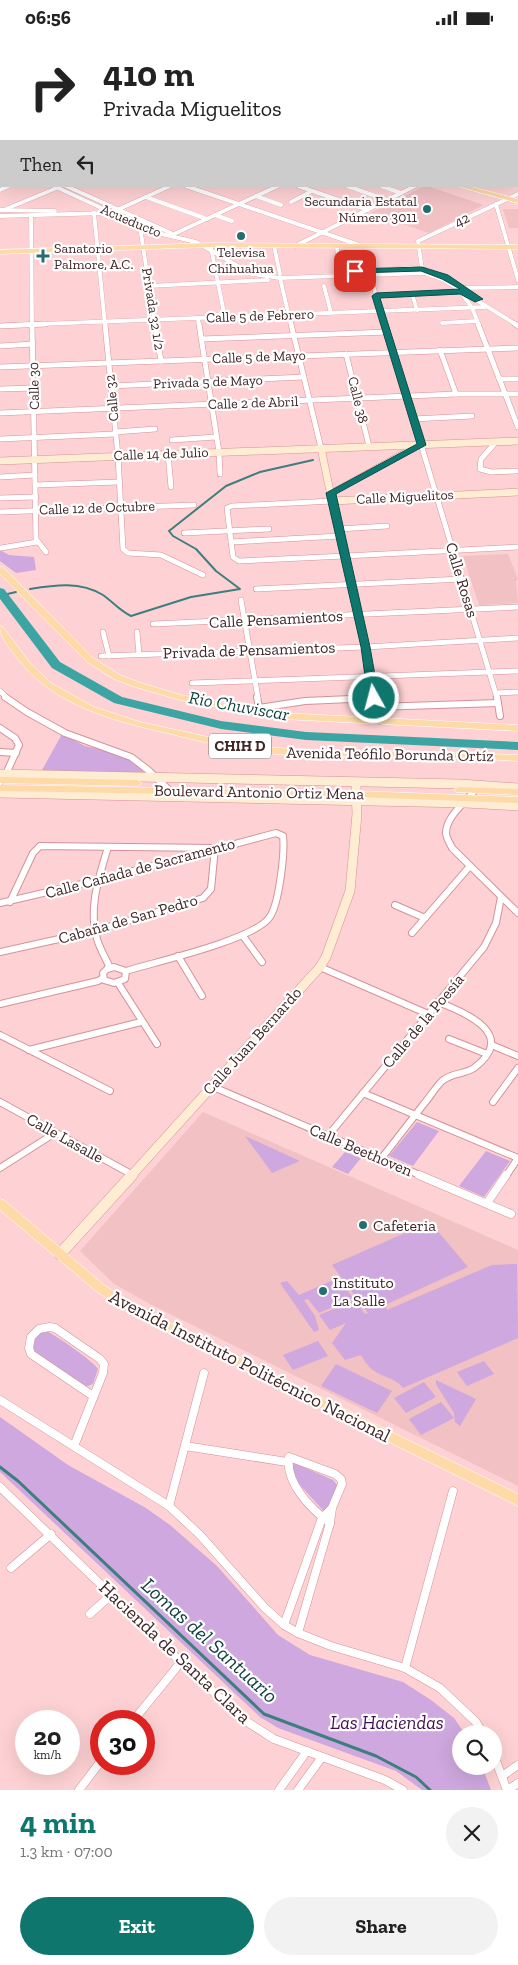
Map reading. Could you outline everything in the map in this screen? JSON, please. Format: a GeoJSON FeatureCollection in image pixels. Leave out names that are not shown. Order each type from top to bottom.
{"type":"FeatureCollection","features":[{"type":"Feature","properties":{"kind":"main road"},"geometry":{"type":"LineString","coordinates":[[465,187],[515,198]]}},
{"type":"Feature","properties":{"kind":"main road"},"geometry":{"type":"LineString","coordinates":[[474,187],[515,198]]}},
{"type":"Feature","properties":{"kind":"main road"},"geometry":{"type":"LineString","coordinates":[[0,252],[209,246],[518,247]]}},
{"type":"Feature","properties":{"kind":"main road","name":"Avenida Teófilo Borunda Ortíz"},"geometry":{"type":"LineString","coordinates":[[0,569],[90,660],[110,673],[156,691],[299,717],[518,728]]}},
{"type":"Feature","properties":{"kind":"main road","name":"Avenida Teófilo Borunda Ortíz"},"geometry":{"type":"LineString","coordinates":[[0,629],[27,665],[48,685],[91,709],[138,724],[231,745],[265,750],[340,755],[407,754],[518,758]]}},
{"type":"Feature","properties":{"kind":"main road","name":"Boulevard Antonio Ortiz Mena"},"geometry":{"type":"LineString","coordinates":[[1,780],[163,784],[356,794],[473,794],[518,790]]}},
{"type":"Feature","properties":{"kind":"main road","name":"Boulevard Antonio Ortiz Mena"},"geometry":{"type":"LineString","coordinates":[[473,794],[518,800]]}},
{"type":"Feature","properties":{"kind":"main road","name":"Avenida Instituto Politécnico Nacional"},"geometry":{"type":"LineString","coordinates":[[0,1203],[100,1289],[133,1310],[518,1500]]}},
{"type":"Feature","properties":{"kind":"street","name":"Acueducto"},"geometry":{"type":"LineString","coordinates":[[57,187],[158,234],[209,246]]}},
{"type":"Feature","properties":{"kind":"street"},"geometry":{"type":"LineString","coordinates":[[2,209],[57,187]]}},
{"type":"Feature","properties":{"kind":"street","name":"Acueducto"},"geometry":{"type":"LineString","coordinates":[[68,187],[160,229],[174,234],[197,238],[209,246]]}},
{"type":"Feature","properties":{"kind":"street"},"geometry":{"type":"LineString","coordinates":[[95,219],[168,187]]}},
{"type":"Feature","properties":{"kind":"street"},"geometry":{"type":"LineString","coordinates":[[189,187],[362,246]]}},
{"type":"Feature","properties":{"kind":"street"},"geometry":{"type":"LineString","coordinates":[[174,234],[276,187]]}},
{"type":"Feature","properties":{"kind":"street"},"geometry":{"type":"LineString","coordinates":[[301,187],[368,210]]}},
{"type":"Feature","properties":{"kind":"street"},"geometry":{"type":"LineString","coordinates":[[350,187],[387,200]]}},
{"type":"Feature","properties":{"kind":"street"},"geometry":{"type":"LineString","coordinates":[[384,187],[401,193]]}},
{"type":"Feature","properties":{"kind":"street"},"geometry":{"type":"LineString","coordinates":[[295,246],[413,187]]}},
{"type":"Feature","properties":{"kind":"street"},"geometry":{"type":"LineString","coordinates":[[291,202],[312,191]]}},
{"type":"Feature","properties":{"kind":"street"},"geometry":{"type":"LineString","coordinates":[[146,197],[207,219]]}},
{"type":"Feature","properties":{"kind":"street"},"geometry":{"type":"LineString","coordinates":[[256,197],[280,205]]}},
{"type":"Feature","properties":{"kind":"street","name":"42"},"geometry":{"type":"LineString","coordinates":[[418,247],[421,239],[496,204],[515,198]]}},
{"type":"Feature","properties":{"kind":"street"},"geometry":{"type":"LineString","coordinates":[[496,204],[518,280]]}},
{"type":"Feature","properties":{"kind":"street"},"geometry":{"type":"LineString","coordinates":[[2,209],[1,216],[110,213]]}},
{"type":"Feature","properties":{"kind":"street"},"geometry":{"type":"LineString","coordinates":[[2,209],[59,211],[68,214]]}},
{"type":"Feature","properties":{"kind":"street","name":"Calle 32"},"geometry":{"type":"LineString","coordinates":[[94,213],[118,456],[123,549],[128,553],[153,554],[170,558],[203,575]]}},
{"type":"Feature","properties":{"kind":"street"},"geometry":{"type":"LineString","coordinates":[[216,215],[232,221]]}},
{"type":"Feature","properties":{"kind":"street","name":"Calle 30"},"geometry":{"type":"LineString","coordinates":[[31,216],[30,251],[37,542]]}},
{"type":"Feature","properties":{"kind":"street","name":"Privada 32 1/2"},"geometry":{"type":"LineString","coordinates":[[140,227],[161,361]]}},
{"type":"Feature","properties":{"kind":"street"},"geometry":{"type":"LineString","coordinates":[[209,246],[252,274],[280,277],[370,275],[421,271]]}},
{"type":"Feature","properties":{"kind":"street"},"geometry":{"type":"LineString","coordinates":[[209,246],[225,317]]}},
{"type":"Feature","properties":{"kind":"street"},"geometry":{"type":"LineString","coordinates":[[274,246],[359,615],[380,721]]}},
{"type":"Feature","properties":{"kind":"street"},"geometry":{"type":"LineString","coordinates":[[336,246],[339,272]]}},
{"type":"Feature","properties":{"kind":"street"},"geometry":{"type":"LineString","coordinates":[[418,247],[421,271]]}},
{"type":"Feature","properties":{"kind":"street"},"geometry":{"type":"LineString","coordinates":[[149,286],[218,283],[339,272],[421,271],[442,279],[518,322]]}},
{"type":"Feature","properties":{"kind":"street","name":"Calle Rosas"},"geometry":{"type":"LineString","coordinates":[[370,275],[496,693],[500,717]]}},
{"type":"Feature","properties":{"kind":"street"},"geometry":{"type":"LineString","coordinates":[[324,286],[331,313]]}},
{"type":"Feature","properties":{"kind":"street"},"geometry":{"type":"LineString","coordinates":[[376,296],[518,287]]}},
{"type":"Feature","properties":{"kind":"street"},"geometry":{"type":"LineString","coordinates":[[462,290],[472,308],[518,427]]}},
{"type":"Feature","properties":{"kind":"street"},"geometry":{"type":"LineString","coordinates":[[412,294],[417,310]]}},
{"type":"Feature","properties":{"kind":"street"},"geometry":{"type":"LineString","coordinates":[[477,299],[486,307],[518,326]]}},
{"type":"Feature","properties":{"kind":"street","name":"Calle 5 de Febrero"},"geometry":{"type":"LineString","coordinates":[[0,326],[486,307]]}},
{"type":"Feature","properties":{"kind":"street"},"geometry":{"type":"LineString","coordinates":[[198,319],[219,452],[220,474]]}},
{"type":"Feature","properties":{"kind":"street"},"geometry":{"type":"LineString","coordinates":[[442,323],[477,321]]}},
{"type":"Feature","properties":{"kind":"street"},"geometry":{"type":"LineString","coordinates":[[201,339],[388,332]]}},
{"type":"Feature","properties":{"kind":"street"},"geometry":{"type":"LineString","coordinates":[[0,346],[33,345]]}},
{"type":"Feature","properties":{"kind":"street","name":"Calle 5 de Mayo"},"geometry":{"type":"LineString","coordinates":[[0,367],[518,348]]}},
{"type":"Feature","properties":{"kind":"street"},"geometry":{"type":"LineString","coordinates":[[440,350],[456,394]]}},
{"type":"Feature","properties":{"kind":"street","name":"Calle 38"},"geometry":{"type":"LineString","coordinates":[[346,353],[369,446]]}},
{"type":"Feature","properties":{"kind":"street","name":"Privada 5 de Mayo"},"geometry":{"type":"LineString","coordinates":[[111,386],[304,377]]}},
{"type":"Feature","properties":{"kind":"street"},"geometry":{"type":"LineString","coordinates":[[499,379],[518,379]]}},
{"type":"Feature","properties":{"kind":"street"},"geometry":{"type":"LineString","coordinates":[[0,389],[34,388]]}},
{"type":"Feature","properties":{"kind":"street","name":"Calle 2 de Abril"},"geometry":{"type":"LineString","coordinates":[[0,413],[456,394],[506,395]]}},
{"type":"Feature","properties":{"kind":"street"},"geometry":{"type":"LineString","coordinates":[[506,395],[518,394]]}},
{"type":"Feature","properties":{"kind":"street"},"geometry":{"type":"LineString","coordinates":[[413,419],[472,416]]}},
{"type":"Feature","properties":{"kind":"street"},"geometry":{"type":"LineString","coordinates":[[0,439],[155,429]]}},
{"type":"Feature","properties":{"kind":"street"},"geometry":{"type":"LineString","coordinates":[[172,440],[216,437]]}},
{"type":"Feature","properties":{"kind":"street","name":"Calle 14 de Julio"},"geometry":{"type":"LineString","coordinates":[[0,461],[518,441]]}},
{"type":"Feature","properties":{"kind":"street"},"geometry":{"type":"LineString","coordinates":[[496,442],[481,459],[480,469],[490,472],[516,471]]}},
{"type":"Feature","properties":{"kind":"street"},"geometry":{"type":"LineString","coordinates":[[331,497],[420,445]]}},
{"type":"Feature","properties":{"kind":"street"},"geometry":{"type":"LineString","coordinates":[[168,454],[171,487]]}},
{"type":"Feature","properties":{"kind":"street"},"geometry":{"type":"LineString","coordinates":[[0,477],[36,475]]}},
{"type":"Feature","properties":{"kind":"street"},"geometry":{"type":"LineString","coordinates":[[36,485],[119,482]]}},
{"type":"Feature","properties":{"kind":"street","name":"Calle Miguelitos"},"geometry":{"type":"LineString","coordinates":[[229,531],[226,510],[232,506],[331,497],[437,496],[518,492]]}},
{"type":"Feature","properties":{"kind":"street"},"geometry":{"type":"LineString","coordinates":[[0,498],[36,497]]}},
{"type":"Feature","properties":{"kind":"street","name":"Calle 12 de Octubre"},"geometry":{"type":"LineString","coordinates":[[0,512],[194,505]]}},
{"type":"Feature","properties":{"kind":"street"},"geometry":{"type":"LineString","coordinates":[[339,529],[386,526]]}},
{"type":"Feature","properties":{"kind":"street"},"geometry":{"type":"LineString","coordinates":[[184,533],[269,529]]}},
{"type":"Feature","properties":{"kind":"street"},"geometry":{"type":"LineString","coordinates":[[229,531],[233,557],[238,561],[518,547]]}},
{"type":"Feature","properties":{"kind":"street"},"geometry":{"type":"LineString","coordinates":[[231,542],[340,536]]}},
{"type":"Feature","properties":{"kind":"street"},"geometry":{"type":"LineString","coordinates":[[1,548],[37,542],[46,552]]}},
{"type":"Feature","properties":{"kind":"street"},"geometry":{"type":"LineString","coordinates":[[256,589],[462,579]]}},
{"type":"Feature","properties":{"kind":"street"},"geometry":{"type":"LineString","coordinates":[[241,600],[260,711],[306,701],[374,698]]}},
{"type":"Feature","properties":{"kind":"street","name":"Calle Pensamientos"},"geometry":{"type":"LineString","coordinates":[[153,624],[518,607]]}},
{"type":"Feature","properties":{"kind":"street"},"geometry":{"type":"LineString","coordinates":[[137,631],[140,654]]}},
{"type":"Feature","properties":{"kind":"street"},"geometry":{"type":"LineString","coordinates":[[103,632],[109,656]]}},
{"type":"Feature","properties":{"kind":"street","name":"Privada de Pensamientos"},"geometry":{"type":"LineString","coordinates":[[101,656],[366,647],[518,638]]}},
{"type":"Feature","properties":{"kind":"street"},"geometry":{"type":"LineString","coordinates":[[192,683],[256,683],[518,671]]}},
{"type":"Feature","properties":{"kind":"street"},"geometry":{"type":"LineString","coordinates":[[0,691],[7,699],[18,706],[76,738],[124,753],[163,784]]}},
{"type":"Feature","properties":{"kind":"street"},"geometry":{"type":"LineString","coordinates":[[496,693],[518,692]]}},
{"type":"Feature","properties":{"kind":"street"},"geometry":{"type":"LineString","coordinates":[[376,707],[498,703]]}},
{"type":"Feature","properties":{"kind":"street"},"geometry":{"type":"LineString","coordinates":[[0,728],[18,742],[16,753],[1,780],[473,794]]}},
{"type":"Feature","properties":{"kind":"street"},"geometry":{"type":"LineString","coordinates":[[0,752],[16,753]]}},
{"type":"Feature","properties":{"kind":"street"},"geometry":{"type":"LineString","coordinates":[[0,793],[356,794]]}},
{"type":"Feature","properties":{"kind":"street","name":"Calle Juan Bernardo"},"geometry":{"type":"LineString","coordinates":[[60,1254],[320,967],[330,949],[350,891],[356,839],[356,794]]}},
{"type":"Feature","properties":{"kind":"street"},"geometry":{"type":"LineString","coordinates":[[473,794],[449,822],[446,835],[452,848],[518,913]]}},
{"type":"Feature","properties":{"kind":"street","name":"Boulevard Antonio Ortiz Mena"},"geometry":{"type":"LineString","coordinates":[[473,794],[518,806]]}},
{"type":"Feature","properties":{"kind":"street"},"geometry":{"type":"LineString","coordinates":[[103,978],[103,973],[110,968],[121,968],[126,971],[244,936],[260,928],[276,910],[284,838],[280,834]]}},
{"type":"Feature","properties":{"kind":"street","name":"Calle Cañada de Sacramento"},"geometry":{"type":"LineString","coordinates":[[0,903],[99,880],[215,848],[268,835],[280,834]]}},
{"type":"Feature","properties":{"kind":"street"},"geometry":{"type":"LineString","coordinates":[[10,902],[33,853],[40,846],[215,848]]}},
{"type":"Feature","properties":{"kind":"street"},"geometry":{"type":"LineString","coordinates":[[108,847],[99,880],[93,916],[96,939],[110,968]]}},
{"type":"Feature","properties":{"kind":"street","name":"Cabaña de San Pedro"},"geometry":{"type":"LineString","coordinates":[[0,952],[95,931],[207,896],[211,889],[215,848]]}},
{"type":"Feature","properties":{"kind":"street"},"geometry":{"type":"LineString","coordinates":[[412,933],[470,866]]}},
{"type":"Feature","properties":{"kind":"street","name":"Calle de la Poesía"},"geometry":{"type":"LineString","coordinates":[[327,1137],[492,935],[497,922],[501,897]]}},
{"type":"Feature","properties":{"kind":"street"},"geometry":{"type":"LineString","coordinates":[[395,905],[425,917]]}},
{"type":"Feature","properties":{"kind":"street"},"geometry":{"type":"LineString","coordinates":[[244,936],[262,962]]}},
{"type":"Feature","properties":{"kind":"street"},"geometry":{"type":"LineString","coordinates":[[178,956],[202,995]]}},
{"type":"Feature","properties":{"kind":"street"},"geometry":{"type":"LineString","coordinates":[[320,967],[428,1014]]}},
{"type":"Feature","properties":{"kind":"street"},"geometry":{"type":"LineString","coordinates":[[103,978],[110,983],[118,983],[125,979],[126,971]]}},
{"type":"Feature","properties":{"kind":"street"},"geometry":{"type":"LineString","coordinates":[[0,1004],[98,981],[103,978]]}},
{"type":"Feature","properties":{"kind":"street"},"geometry":{"type":"LineString","coordinates":[[118,983],[141,1022],[157,1044]]}},
{"type":"Feature","properties":{"kind":"street"},"geometry":{"type":"LineString","coordinates":[[381,1159],[443,1080],[450,1075],[474,1068],[494,1046],[494,1040],[490,1031],[483,1024],[438,1002]]}},
{"type":"Feature","properties":{"kind":"street"},"geometry":{"type":"LineString","coordinates":[[30,1050],[141,1022]]}},
{"type":"Feature","properties":{"kind":"street"},"geometry":{"type":"LineString","coordinates":[[0,1035],[110,1091]]}},
{"type":"Feature","properties":{"kind":"street"},"geometry":{"type":"LineString","coordinates":[[448,1039],[487,1054]]}},
{"type":"Feature","properties":{"kind":"street"},"geometry":{"type":"LineString","coordinates":[[494,1046],[518,1056]]}},
{"type":"Feature","properties":{"kind":"street"},"geometry":{"type":"LineString","coordinates":[[493,1102],[518,1068]]}},
{"type":"Feature","properties":{"kind":"street","name":"Calle Beethoven"},"geometry":{"type":"LineString","coordinates":[[211,1086],[511,1214]]}},
{"type":"Feature","properties":{"kind":"street"},"geometry":{"type":"LineString","coordinates":[[363,1093],[518,1158],[487,1203]]}},
{"type":"Feature","properties":{"kind":"street","name":"Calle Lasalle"},"geometry":{"type":"LineString","coordinates":[[0,1102],[132,1173]]}},
{"type":"Feature","properties":{"kind":"street"},"geometry":{"type":"LineString","coordinates":[[0,1168],[55,1133]]}},
{"type":"Feature","properties":{"kind":"street"},"geometry":{"type":"LineString","coordinates":[[74,1446],[103,1373],[104,1364],[56,1329],[50,1326],[41,1328],[31,1337],[28,1346],[31,1354],[93,1396]]}},
{"type":"Feature","properties":{"kind":"street"},"geometry":{"type":"LineString","coordinates":[[169,1506],[204,1373]]}},
{"type":"Feature","properties":{"kind":"street"},"geometry":{"type":"LineString","coordinates":[[0,1400],[169,1506],[200,1535],[265,1608],[284,1625],[298,1633],[362,1656],[405,1668],[440,1688],[470,1715],[477,1725]]}},
{"type":"Feature","properties":{"kind":"street"},"geometry":{"type":"LineString","coordinates":[[185,1446],[287,1462]]}},
{"type":"Feature","properties":{"kind":"street"},"geometry":{"type":"LineString","coordinates":[[298,1633],[330,1523],[332,1508],[342,1486],[339,1477],[293,1457],[288,1458],[290,1477],[322,1518],[330,1523]]}},
{"type":"Feature","properties":{"kind":"street","name":"Hacienda de Santa Clara"},"geometry":{"type":"LineString","coordinates":[[0,1487],[4,1494],[51,1535],[181,1662],[249,1724],[274,1739],[385,1779],[403,1790]]}},
{"type":"Feature","properties":{"kind":"street"},"geometry":{"type":"LineString","coordinates":[[405,1668],[454,1491]]}},
{"type":"Feature","properties":{"kind":"street"},"geometry":{"type":"LineString","coordinates":[[284,1625],[322,1518],[332,1508]]}},
{"type":"Feature","properties":{"kind":"street"},"geometry":{"type":"LineString","coordinates":[[11,1568],[51,1535]]}},
{"type":"Feature","properties":{"kind":"street"},"geometry":{"type":"LineString","coordinates":[[90,1613],[112,1593]]}},
{"type":"Feature","properties":{"kind":"street"},"geometry":{"type":"LineString","coordinates":[[142,1710],[181,1662]]}},
{"type":"Feature","properties":{"kind":"street"},"geometry":{"type":"LineString","coordinates":[[279,1790],[307,1751]]}},
{"type":"Feature","properties":{"kind":"street"},"geometry":{"type":"LineString","coordinates":[[298,1790],[322,1757]]}},
{"type":"Feature","properties":{"kind":"street"},"geometry":{"type":"LineString","coordinates":[[518,1765],[502,1776],[507,1790],[518,1783]]}},
{"type":"Feature","properties":{"kind":"street"},"geometry":{"type":"LineString","coordinates":[[79,1790],[90,1775]]}},
{"type":"Feature","properties":{"kind":"shaded area","name":"Secundaria Estatal Número 3011"},"geometry":{"type":"Polygon","coordinates":[[[422,187],[430,187],[484,205],[429,233],[370,213],[422,187]]]}},
{"type":"Feature","properties":{"kind":"shaded area"},"geometry":{"type":"Polygon","coordinates":[[[503,209],[518,209],[518,228],[509,228],[503,209]]]}},
{"type":"Feature","properties":{"kind":"shaded area"},"geometry":{"type":"Polygon","coordinates":[[[508,554],[518,579],[516,581],[518,603],[479,605],[463,556],[508,554]]]}},
{"type":"Feature","properties":{"kind":"shaded area","name":"Instituto La Salle"},"geometry":{"type":"Polygon","coordinates":[[[203,1112],[518,1250],[518,1486],[152,1305],[114,1284],[80,1251],[203,1112]]]}},
{"type":"Feature","properties":{"kind":"green space"},"geometry":{"type":"Polygon","coordinates":[[[0,550],[9,555],[34,557],[36,570],[16,573],[0,561],[0,550]]]}},
{"type":"Feature","properties":{"kind":"green space"},"geometry":{"type":"Polygon","coordinates":[[[62,734],[85,746],[123,754],[147,775],[41,772],[62,734]]]}},
{"type":"Feature","properties":{"kind":"green space"},"geometry":{"type":"Polygon","coordinates":[[[417,1122],[439,1131],[413,1166],[389,1156],[417,1122]]]}},
{"type":"Feature","properties":{"kind":"green space"},"geometry":{"type":"Polygon","coordinates":[[[245,1136],[300,1161],[272,1173],[245,1136]]]}},
{"type":"Feature","properties":{"kind":"green space"},"geometry":{"type":"Polygon","coordinates":[[[486,1151],[510,1161],[484,1197],[459,1186],[486,1151]]]}},
{"type":"Feature","properties":{"kind":"green space"},"geometry":{"type":"Polygon","coordinates":[[[345,1152],[361,1158],[348,1174],[332,1167],[345,1152]]]}},
{"type":"Feature","properties":{"kind":"green space"},"geometry":{"type":"Polygon","coordinates":[[[430,1222],[468,1267],[385,1305],[387,1310],[492,1265],[517,1264],[518,1338],[403,1388],[393,1380],[377,1373],[366,1363],[361,1355],[345,1360],[332,1343],[346,1323],[330,1330],[319,1315],[355,1300],[365,1314],[368,1313],[332,1265],[430,1222]]]}},
{"type":"Feature","properties":{"kind":"green space"},"geometry":{"type":"Polygon","coordinates":[[[338,1278],[353,1298],[319,1313],[308,1299],[304,1300],[315,1316],[319,1330],[314,1332],[280,1283],[287,1281],[299,1295],[338,1278]]]}},
{"type":"Feature","properties":{"kind":"green space"},"geometry":{"type":"Polygon","coordinates":[[[43,1330],[81,1353],[95,1365],[98,1369],[93,1384],[83,1388],[33,1355],[33,1341],[43,1330]]]}},
{"type":"Feature","properties":{"kind":"green space"},"geometry":{"type":"Polygon","coordinates":[[[318,1341],[328,1356],[293,1370],[283,1355],[318,1341]]]}},
{"type":"Feature","properties":{"kind":"green space"},"geometry":{"type":"Polygon","coordinates":[[[484,1361],[494,1374],[467,1386],[457,1372],[484,1361]]]}},
{"type":"Feature","properties":{"kind":"green space"},"geometry":{"type":"Polygon","coordinates":[[[336,1364],[392,1391],[377,1413],[321,1386],[336,1364]]]}},
{"type":"Feature","properties":{"kind":"green space"},"geometry":{"type":"Polygon","coordinates":[[[436,1380],[476,1399],[460,1426],[455,1422],[454,1413],[436,1384],[436,1380]]]}},
{"type":"Feature","properties":{"kind":"green space"},"geometry":{"type":"Polygon","coordinates":[[[424,1382],[436,1397],[406,1413],[394,1398],[424,1382]]]}},
{"type":"Feature","properties":{"kind":"green space"},"geometry":{"type":"Polygon","coordinates":[[[441,1402],[454,1418],[421,1435],[409,1419],[441,1402]]]}},
{"type":"Feature","properties":{"kind":"green space","name":"Las Haciendas"},"geometry":{"type":"Polygon","coordinates":[[[0,1417],[68,1465],[146,1508],[170,1525],[217,1566],[278,1635],[310,1655],[403,1682],[431,1700],[454,1718],[459,1725],[452,1725],[452,1775],[485,1775],[491,1790],[422,1790],[396,1771],[278,1728],[260,1717],[0,1472],[0,1417]]]}},
{"type":"Feature","properties":{"kind":"green space"},"geometry":{"type":"Polygon","coordinates":[[[290,1461],[333,1480],[338,1486],[329,1517],[291,1475],[290,1461]]]}},
{"type":"Feature","properties":{"kind":"waterway"},"geometry":{"type":"LineString","coordinates":[[30,589],[58,585],[85,588],[103,595],[123,612],[131,616],[191,597],[240,589],[216,571],[196,549],[173,536],[169,531],[226,486],[260,472],[313,460]]}},
{"type":"Feature","properties":{"kind":"waterway","name":"Rio Chuviscar"},"geometry":{"type":"LineString","coordinates":[[0,591],[56,665],[118,700],[221,725],[306,736],[518,746]]}},
{"type":"Feature","properties":{"kind":"waterway"},"geometry":{"type":"LineString","coordinates":[[3,595],[16,592]]}},
{"type":"Feature","properties":{"kind":"waterway","name":"Lomas del Santuario"},"geometry":{"type":"LineString","coordinates":[[0,1467],[18,1481],[264,1714],[376,1756],[416,1777],[430,1790]]}},
{"type":"Feature","properties":{"kind":"place","name":"Secundaria Estatal Número 3011"},"geometry":{"type":"Point","coordinates":[427,209]}},
{"type":"Feature","properties":{"kind":"place","name":"Televisa Chihuahua"},"geometry":{"type":"Point","coordinates":[241,236]}},
{"type":"Feature","properties":{"kind":"place","name":"Sanatorio Palmore, A.C."},"geometry":{"type":"Point","coordinates":[43,256]}},
{"type":"Feature","properties":{"kind":"place","name":"Cafeteria"},"geometry":{"type":"Point","coordinates":[363,1225]}},
{"type":"Feature","properties":{"kind":"place","name":"Instituto La Salle"},"geometry":{"type":"Point","coordinates":[323,1291]}},
{"type":"Feature","properties":{"kind":"route"},"geometry":{"type":"LineString","coordinates":[[355,271],[422,269],[445,277],[479,299],[475,300],[462,292],[376,296],[422,445],[331,493],[366,647],[374,698]]}}]}
